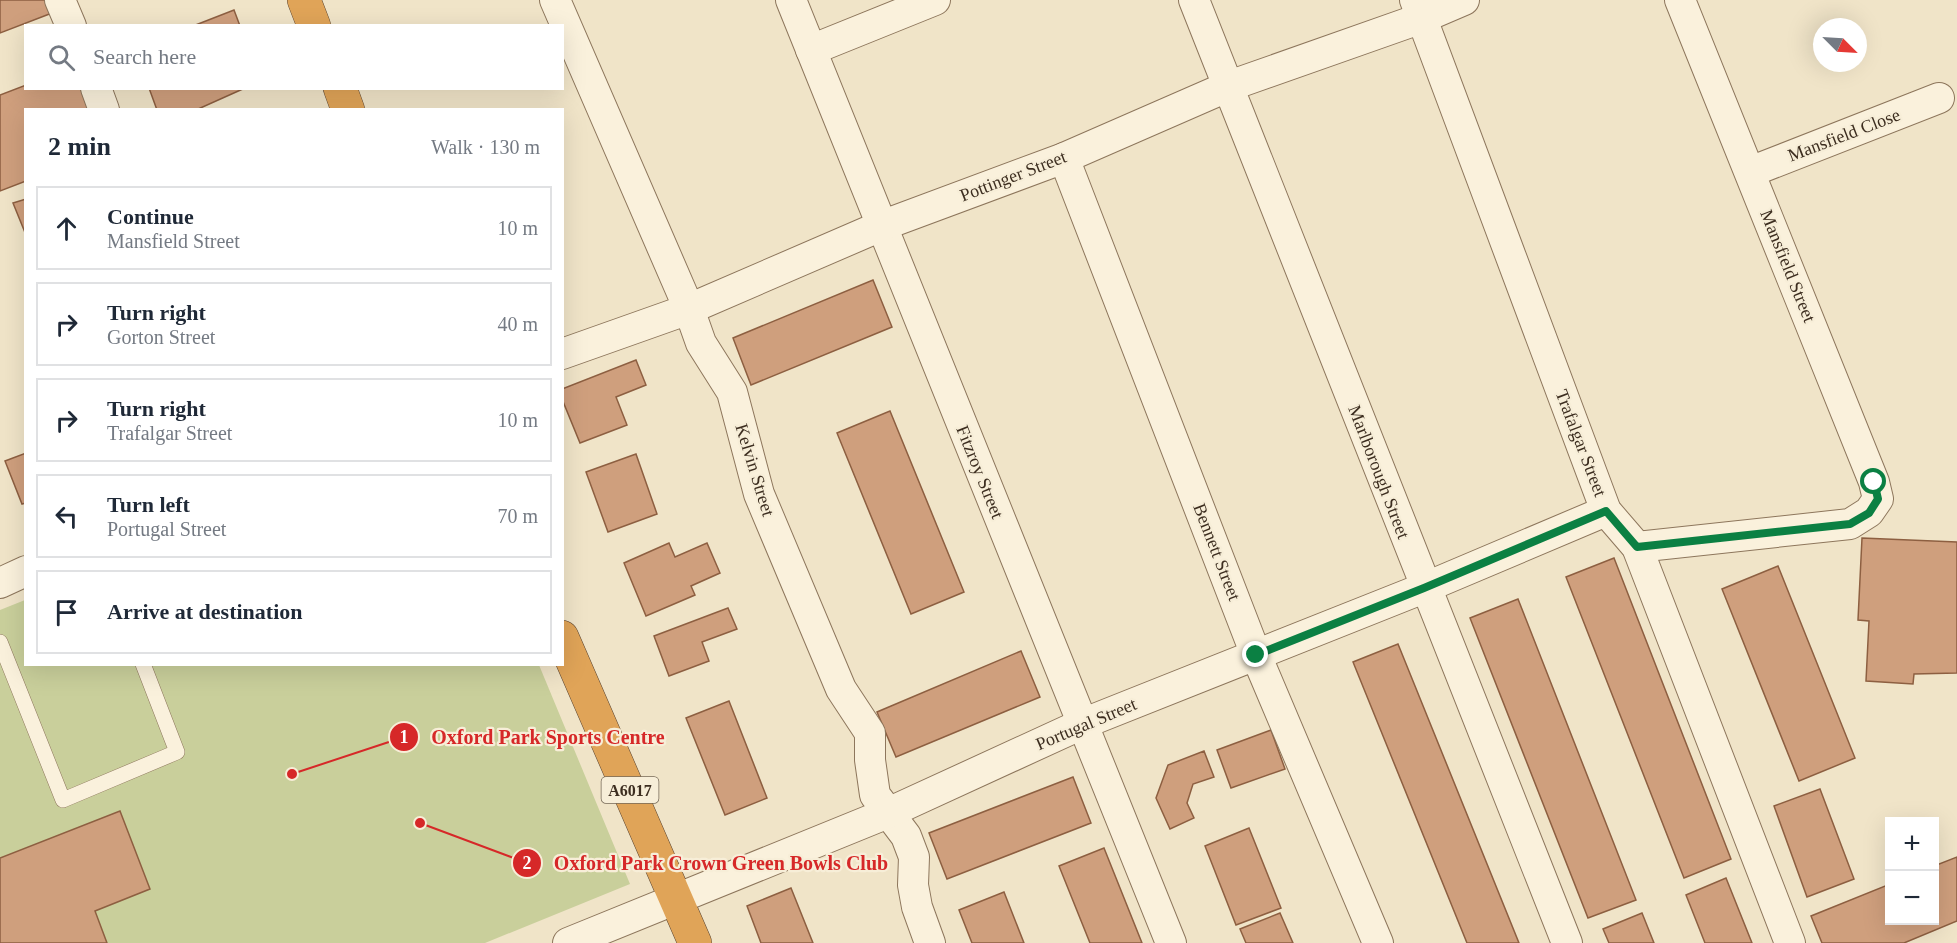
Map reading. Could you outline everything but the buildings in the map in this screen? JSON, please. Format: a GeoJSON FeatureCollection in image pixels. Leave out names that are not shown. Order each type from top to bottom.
{"type":"FeatureCollection","features":[{"type":"Feature","properties":{"kind":"highway"},"geometry":{"type":"LineString","coordinates":[[304,0],[313,24]]}},
{"type":"Feature","properties":{"kind":"highway"},"geometry":{"type":"LineString","coordinates":[[340,90],[347,108]]}},
{"type":"Feature","properties":{"kind":"highway","name":"A6017"},"geometry":{"type":"LineString","coordinates":[[564,642],[679,899],[695,943]]}},
{"type":"Feature","properties":{"kind":"street"},"geometry":{"type":"LineString","coordinates":[[60,0],[69,24]]}},
{"type":"Feature","properties":{"kind":"street","name":"Kelvin Street"},"geometry":{"type":"LineString","coordinates":[[555,0],[690,309],[701,343],[732,392],[759,494],[841,689],[870,733],[870,760],[875,795],[906,836],[914,857],[913,885],[917,907],[930,943]]}},
{"type":"Feature","properties":{"kind":"street","name":"Fitzroy Street"},"geometry":{"type":"LineString","coordinates":[[791,0],[1171,943]]}},
{"type":"Feature","properties":{"kind":"street"},"geometry":{"type":"LineString","coordinates":[[812,51],[935,0]]}},
{"type":"Feature","properties":{"kind":"street","name":"Marlborough Street"},"geometry":{"type":"LineString","coordinates":[[1194,0],[1424,588],[1567,943]]}},
{"type":"Feature","properties":{"kind":"street","name":"Pottinger Street"},"geometry":{"type":"LineString","coordinates":[[564,353],[690,309],[881,226],[1064,158],[1229,86],[1418,9],[1464,0]]}},
{"type":"Feature","properties":{"kind":"street","name":"Mansfield Street"},"geometry":{"type":"LineString","coordinates":[[1637,547],[1850,524],[1869,513],[1878,499],[1874,482],[1680,0]]}},
{"type":"Feature","properties":{"kind":"street","name":"Trafalgar Street"},"geometry":{"type":"LineString","coordinates":[[1418,9],[1606,511],[1637,547],[1790,943]]}},
{"type":"Feature","properties":{"kind":"street"},"geometry":{"type":"LineString","coordinates":[[97,90],[103,108]]}},
{"type":"Feature","properties":{"kind":"street","name":"Mansfield Close"},"geometry":{"type":"LineString","coordinates":[[1750,172],[1939,98]]}},
{"type":"Feature","properties":{"kind":"street","name":"Bennett Street"},"geometry":{"type":"LineString","coordinates":[[1064,158],[1256,655],[1378,943]]}},
{"type":"Feature","properties":{"kind":"street","name":"Portugal Street"},"geometry":{"type":"LineString","coordinates":[[568,943],[888,813],[1082,724],[1424,588],[1606,511]]}},
{"type":"Feature","properties":{"kind":"street"},"geometry":{"type":"LineString","coordinates":[[0,582],[24,572]]}},
{"type":"Feature","properties":{"kind":"lane"},"geometry":{"type":"LineString","coordinates":[[0,642],[63,800],[177,752],[144,666]]}},
{"type":"Feature","properties":{"kind":"green space"},"geometry":{"type":"Polygon","coordinates":[[[24,600],[24,666],[539,666],[630,884],[485,943],[0,943],[0,610],[24,600]]]}},
{"type":"Feature","properties":{"kind":"place","name":"Oxford Park Sports Centre"},"geometry":{"type":"Point","coordinates":[292,774]}},
{"type":"Feature","properties":{"kind":"place","name":"Oxford Park Crown Green Bowls Club"},"geometry":{"type":"Point","coordinates":[420,823]}},
{"type":"Feature","properties":{"kind":"route"},"geometry":{"type":"LineString","coordinates":[[1256,655],[1424,588],[1606,511],[1637,547],[1850,524],[1869,513],[1878,499],[1874,482]]}}]}
